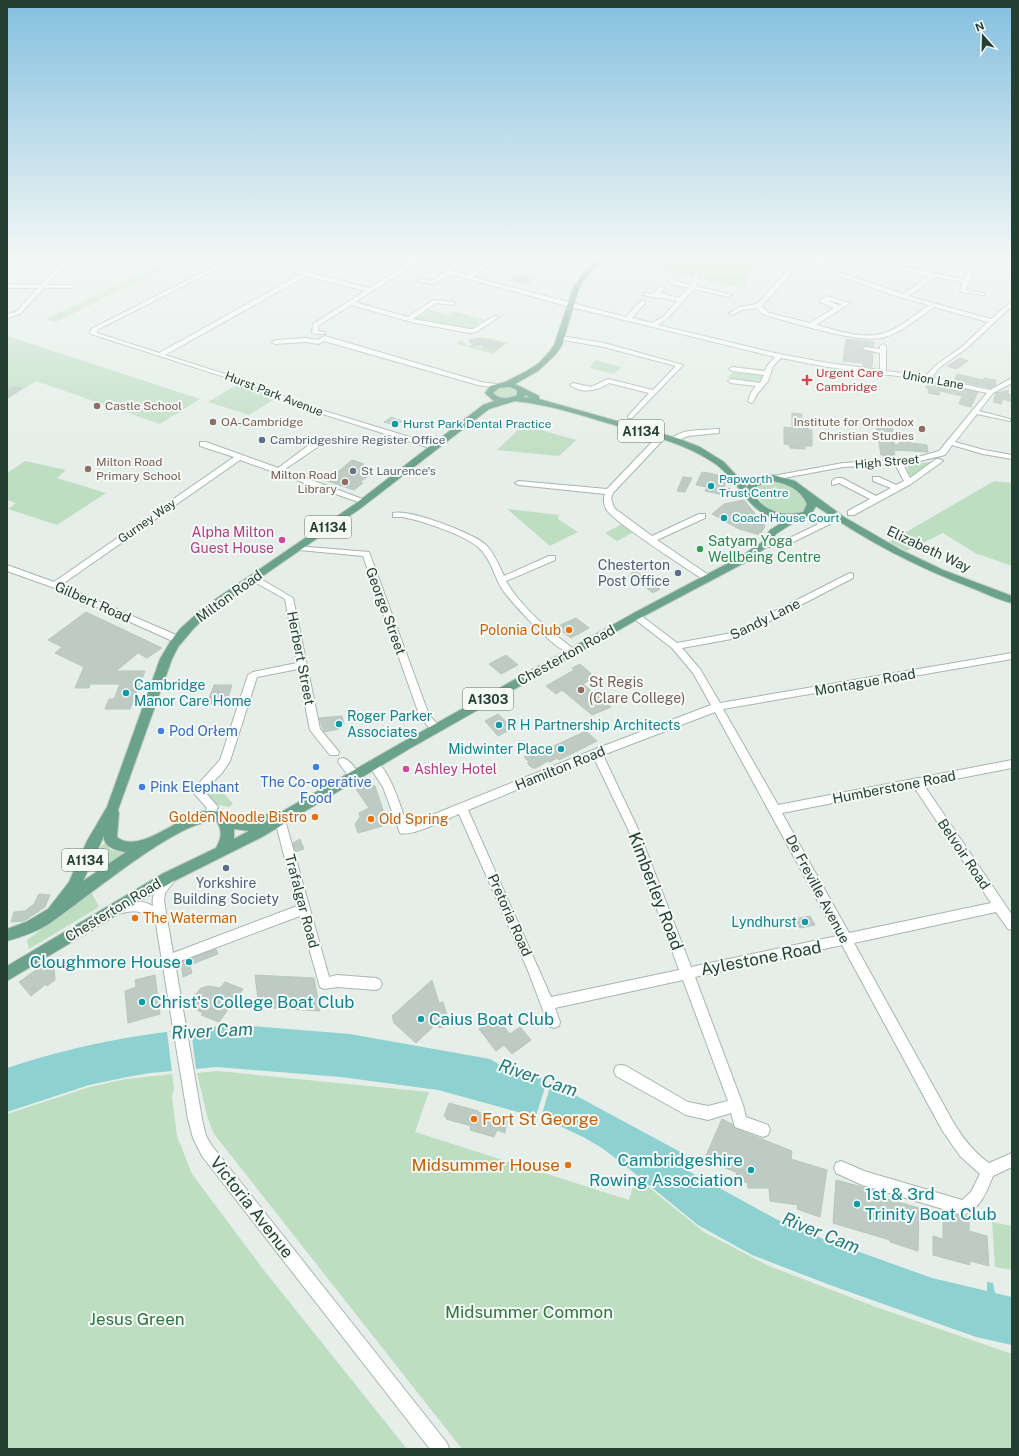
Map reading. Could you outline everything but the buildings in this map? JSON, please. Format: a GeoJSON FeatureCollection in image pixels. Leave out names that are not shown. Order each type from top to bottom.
{"type":"FeatureCollection","features":[{"type":"Feature","properties":{"kind":"main road"},"geometry":{"type":"LineString","coordinates":[[505,384],[524,378],[552,353],[560,338],[564,323]]}},
{"type":"Feature","properties":{"kind":"main road"},"geometry":{"type":"LineString","coordinates":[[515,399],[521,396],[520,389],[524,378]]}},
{"type":"Feature","properties":{"kind":"main road","name":"A1134"},"geometry":{"type":"LineString","coordinates":[[492,391],[505,384],[520,389],[545,402]]}},
{"type":"Feature","properties":{"kind":"main road"},"geometry":{"type":"LineString","coordinates":[[492,391],[503,401]]}},
{"type":"Feature","properties":{"kind":"main road","name":"Milton Road"},"geometry":{"type":"LineString","coordinates":[[486,407],[492,391]]}},
{"type":"Feature","properties":{"kind":"main road","name":"A1134"},"geometry":{"type":"LineString","coordinates":[[503,401],[515,399],[545,402],[674,440],[711,456],[731,473],[748,494]]}},
{"type":"Feature","properties":{"kind":"main road","name":"Milton Road"},"geometry":{"type":"LineString","coordinates":[[54,910],[74,886],[94,841],[113,808],[166,658],[177,640],[208,609],[299,548],[364,501],[486,407],[503,401]]}},
{"type":"Feature","properties":{"kind":"main road","name":"A1134"},"geometry":{"type":"LineString","coordinates":[[731,473],[758,481]]}},
{"type":"Feature","properties":{"kind":"main road"},"geometry":{"type":"LineString","coordinates":[[773,478],[797,485],[805,491],[812,504],[807,514],[795,518],[779,517],[766,513],[752,500],[748,494],[752,484],[758,481],[773,478]]}},
{"type":"Feature","properties":{"kind":"main road","name":"Elizabeth Way"},"geometry":{"type":"LineString","coordinates":[[809,497],[837,518],[911,559],[1012,600]]}},
{"type":"Feature","properties":{"kind":"main road"},"geometry":{"type":"LineString","coordinates":[[766,513],[773,532]]}},
{"type":"Feature","properties":{"kind":"main road","name":"Elizabeth Way"},"geometry":{"type":"LineString","coordinates":[[807,514],[837,518]]}},
{"type":"Feature","properties":{"kind":"main road","name":"Chesterton Road"},"geometry":{"type":"LineString","coordinates":[[306,802],[636,616],[742,560],[764,545],[773,532],[795,518]]}},
{"type":"Feature","properties":{"kind":"main road","name":"A1303"},"geometry":{"type":"LineString","coordinates":[[215,816],[244,826],[258,824],[306,802]]}},
{"type":"Feature","properties":{"kind":"main road","name":"A1303"},"geometry":{"type":"LineString","coordinates":[[221,850],[280,820],[306,802]]}},
{"type":"Feature","properties":{"kind":"main road"},"geometry":{"type":"LineString","coordinates":[[113,808],[110,839],[115,845],[122,847],[148,846]]}},
{"type":"Feature","properties":{"kind":"main road"},"geometry":{"type":"LineString","coordinates":[[215,816],[228,829],[228,838],[221,850]]}},
{"type":"Feature","properties":{"kind":"main road","name":"A1134"},"geometry":{"type":"LineString","coordinates":[[7,935],[22,932],[37,924],[93,881],[148,846],[200,817],[215,816]]}},
{"type":"Feature","properties":{"kind":"main road","name":"Chesterton Road"},"geometry":{"type":"LineString","coordinates":[[7,974],[100,916],[221,850]]}},
{"type":"Feature","properties":{"kind":"street","name":"Hurst Park Avenue"},"geometry":{"type":"LineString","coordinates":[[107,323],[95,329],[93,331],[94,334],[261,386],[293,403],[433,447]]}},
{"type":"Feature","properties":{"kind":"street"},"geometry":{"type":"LineString","coordinates":[[160,355],[217,323]]}},
{"type":"Feature","properties":{"kind":"street"},"geometry":{"type":"LineString","coordinates":[[315,332],[315,325],[318,323]]}},
{"type":"Feature","properties":{"kind":"street"},"geometry":{"type":"LineString","coordinates":[[428,323],[471,332],[486,323]]}},
{"type":"Feature","properties":{"kind":"street","name":"Union Lane"},"geometry":{"type":"LineString","coordinates":[[645,323],[779,356],[828,365],[928,378],[991,392]]}},
{"type":"Feature","properties":{"kind":"street"},"geometry":{"type":"LineString","coordinates":[[804,323],[866,338],[882,336],[903,323]]}},
{"type":"Feature","properties":{"kind":"street"},"geometry":{"type":"LineString","coordinates":[[928,378],[937,367],[962,349],[990,323]]}},
{"type":"Feature","properties":{"kind":"street"},"geometry":{"type":"LineString","coordinates":[[308,334],[315,332],[324,337],[481,384],[492,391]]}},
{"type":"Feature","properties":{"kind":"street"},"geometry":{"type":"LineString","coordinates":[[275,342],[306,340],[318,342],[324,337]]}},
{"type":"Feature","properties":{"kind":"street"},"geometry":{"type":"LineString","coordinates":[[560,338],[604,345],[680,365],[630,416]]}},
{"type":"Feature","properties":{"kind":"street"},"geometry":{"type":"LineString","coordinates":[[865,349],[883,348],[883,372]]}},
{"type":"Feature","properties":{"kind":"street"},"geometry":{"type":"LineString","coordinates":[[751,401],[765,381],[770,366],[779,356]]}},
{"type":"Feature","properties":{"kind":"street"},"geometry":{"type":"LineString","coordinates":[[732,369],[768,373]]}},
{"type":"Feature","properties":{"kind":"street"},"geometry":{"type":"LineString","coordinates":[[573,385],[587,390],[598,388],[608,381],[654,392]]}},
{"type":"Feature","properties":{"kind":"street"},"geometry":{"type":"LineString","coordinates":[[732,381],[761,385]]}},
{"type":"Feature","properties":{"kind":"street","name":"High Street"},"geometry":{"type":"LineString","coordinates":[[773,478],[843,465],[898,462],[926,458],[942,453],[991,392],[1010,383]]}},
{"type":"Feature","properties":{"kind":"street"},"geometry":{"type":"LineString","coordinates":[[975,412],[1008,420]]}},
{"type":"Feature","properties":{"kind":"street"},"geometry":{"type":"LineString","coordinates":[[674,440],[684,435],[716,431]]}},
{"type":"Feature","properties":{"kind":"street"},"geometry":{"type":"LineString","coordinates":[[657,442],[609,492],[607,498],[610,509],[651,540],[707,578]]}},
{"type":"Feature","properties":{"kind":"street"},"geometry":{"type":"LineString","coordinates":[[951,443],[983,452],[1012,457]]}},
{"type":"Feature","properties":{"kind":"street"},"geometry":{"type":"LineString","coordinates":[[203,444],[364,501]]}},
{"type":"Feature","properties":{"kind":"street"},"geometry":{"type":"LineString","coordinates":[[278,471],[316,444]]}},
{"type":"Feature","properties":{"kind":"street","name":"Gurney Way"},"geometry":{"type":"LineString","coordinates":[[55,585],[239,457]]}},
{"type":"Feature","properties":{"kind":"street"},"geometry":{"type":"LineString","coordinates":[[850,513],[908,482],[939,461]]}},
{"type":"Feature","properties":{"kind":"street"},"geometry":{"type":"LineString","coordinates":[[898,462],[908,482]]}},
{"type":"Feature","properties":{"kind":"street"},"geometry":{"type":"LineString","coordinates":[[797,485],[798,477],[801,472]]}},
{"type":"Feature","properties":{"kind":"street"},"geometry":{"type":"LineString","coordinates":[[883,474],[874,481],[896,488]]}},
{"type":"Feature","properties":{"kind":"street"},"geometry":{"type":"LineString","coordinates":[[835,483],[839,480],[875,499]]}},
{"type":"Feature","properties":{"kind":"street"},"geometry":{"type":"LineString","coordinates":[[519,483],[609,492]]}},
{"type":"Feature","properties":{"kind":"street"},"geometry":{"type":"LineString","coordinates":[[396,515],[403,514],[462,534],[478,543],[495,564],[506,588],[527,613],[572,652]]}},
{"type":"Feature","properties":{"kind":"street"},"geometry":{"type":"LineString","coordinates":[[651,540],[702,516]]}},
{"type":"Feature","properties":{"kind":"street","name":"Chesterton Road"},"geometry":{"type":"LineString","coordinates":[[764,545],[780,545],[826,524]]}},
{"type":"Feature","properties":{"kind":"street","name":"George Street"},"geometry":{"type":"LineString","coordinates":[[299,548],[366,554],[425,717],[436,728]]}},
{"type":"Feature","properties":{"kind":"street"},"geometry":{"type":"LineString","coordinates":[[502,580],[552,558]]}},
{"type":"Feature","properties":{"kind":"street","name":"Gilbert Road"},"geometry":{"type":"LineString","coordinates":[[7,568],[55,585],[177,640]]}},
{"type":"Feature","properties":{"kind":"street","name":"Sandy Lane"},"geometry":{"type":"LineString","coordinates":[[675,646],[734,636],[850,576]]}},
{"type":"Feature","properties":{"kind":"street","name":"Herbert Street"},"geometry":{"type":"LineString","coordinates":[[254,578],[289,598],[303,665],[314,730],[334,752]]}},
{"type":"Feature","properties":{"kind":"street","name":"De Freville Avenue"},"geometry":{"type":"LineString","coordinates":[[636,616],[675,646],[696,671],[775,810],[845,941],[960,1146],[973,1162],[988,1171]]}},
{"type":"Feature","properties":{"kind":"street","name":"Montague Road"},"geometry":{"type":"LineString","coordinates":[[717,707],[1012,656]]}},
{"type":"Feature","properties":{"kind":"street"},"geometry":{"type":"LineString","coordinates":[[215,816],[213,807],[206,799],[197,793],[197,791],[225,761],[253,675],[303,665]]}},
{"type":"Feature","properties":{"kind":"street","name":"Hamilton Road"},"geometry":{"type":"LineString","coordinates":[[373,764],[382,773],[386,781],[404,830],[717,707]]}},
{"type":"Feature","properties":{"kind":"street","name":"Kimberley Road"},"geometry":{"type":"LineString","coordinates":[[597,753],[632,829],[736,1106],[740,1122],[763,1130]]}},
{"type":"Feature","properties":{"kind":"street"},"geometry":{"type":"LineString","coordinates":[[343,762],[354,775]]}},
{"type":"Feature","properties":{"kind":"street","name":"Humberstone Road"},"geometry":{"type":"LineString","coordinates":[[775,810],[1012,764]]}},
{"type":"Feature","properties":{"kind":"street","name":"Belvoir Road"},"geometry":{"type":"LineString","coordinates":[[916,782],[1012,925]]}},
{"type":"Feature","properties":{"kind":"street","name":"Pretoria Road"},"geometry":{"type":"LineString","coordinates":[[462,808],[533,968],[554,1022]]}},
{"type":"Feature","properties":{"kind":"street","name":"Trafalgar Road"},"geometry":{"type":"LineString","coordinates":[[280,820],[324,983],[337,981],[376,984]]}},
{"type":"Feature","properties":{"kind":"street","name":"Victoria Avenue"},"geometry":{"type":"LineString","coordinates":[[176,874],[164,884],[158,896],[195,1119],[200,1138],[207,1151],[441,1449]]}},
{"type":"Feature","properties":{"kind":"street"},"geometry":{"type":"LineString","coordinates":[[100,916],[121,908],[144,906],[153,911],[161,921]]}},
{"type":"Feature","properties":{"kind":"street","name":"Aylestone Road"},"geometry":{"type":"LineString","coordinates":[[547,1004],[686,973],[845,941],[999,906]]}},
{"type":"Feature","properties":{"kind":"street"},"geometry":{"type":"LineString","coordinates":[[168,960],[304,909]]}},
{"type":"Feature","properties":{"kind":"street"},"geometry":{"type":"LineString","coordinates":[[621,1071],[686,1108],[708,1113],[736,1106]]}},
{"type":"Feature","properties":{"kind":"street"},"geometry":{"type":"LineString","coordinates":[[841,1168],[862,1178],[963,1208],[969,1206],[975,1199],[988,1171],[1012,1160]]}},
{"type":"Feature","properties":{"kind":"green space"},"geometry":{"type":"Polygon","coordinates":[[[435,323],[479,323],[472,327],[475,328],[470,330],[435,323]]]}},
{"type":"Feature","properties":{"kind":"green space"},"geometry":{"type":"Polygon","coordinates":[[[7,336],[200,399],[160,424],[36,381],[7,399],[7,336]]]}},
{"type":"Feature","properties":{"kind":"green space"},"geometry":{"type":"Polygon","coordinates":[[[490,338],[507,343],[493,354],[457,344],[462,340],[467,346],[473,345],[481,348],[484,346],[497,349],[503,344],[485,339],[490,338]]]}},
{"type":"Feature","properties":{"kind":"green space"},"geometry":{"type":"Polygon","coordinates":[[[595,360],[622,367],[613,374],[590,368],[595,360]]]}},
{"type":"Feature","properties":{"kind":"green space"},"geometry":{"type":"Polygon","coordinates":[[[735,369],[764,373],[760,383],[728,378],[735,369]]]}},
{"type":"Feature","properties":{"kind":"green space"},"geometry":{"type":"Polygon","coordinates":[[[240,383],[259,389],[275,399],[249,415],[208,402],[240,383]]]}},
{"type":"Feature","properties":{"kind":"green space"},"geometry":{"type":"Polygon","coordinates":[[[499,387],[510,387],[516,389],[517,395],[508,398],[498,397],[493,393],[499,387]]]}},
{"type":"Feature","properties":{"kind":"green space"},"geometry":{"type":"Polygon","coordinates":[[[523,425],[576,440],[559,456],[497,450],[523,425]]]}},
{"type":"Feature","properties":{"kind":"green space"},"geometry":{"type":"Polygon","coordinates":[[[25,461],[66,470],[57,478],[106,493],[57,525],[8,509],[16,503],[7,500],[7,473],[25,461]]]}},
{"type":"Feature","properties":{"kind":"green space"},"geometry":{"type":"Polygon","coordinates":[[[933,462],[912,476],[909,474],[907,466],[911,464],[933,462]]]}},
{"type":"Feature","properties":{"kind":"green space"},"geometry":{"type":"Polygon","coordinates":[[[994,481],[1012,483],[1012,566],[975,553],[943,533],[906,551],[889,542],[994,481]]]}},
{"type":"Feature","properties":{"kind":"green space"},"geometry":{"type":"Polygon","coordinates":[[[776,482],[790,487],[797,492],[806,503],[805,508],[798,513],[784,515],[771,510],[765,505],[755,493],[756,488],[768,483],[776,482]]]}},
{"type":"Feature","properties":{"kind":"green space"},"geometry":{"type":"Polygon","coordinates":[[[507,509],[559,515],[558,519],[578,532],[550,546],[507,509]]]}},
{"type":"Feature","properties":{"kind":"green space"},"geometry":{"type":"Polygon","coordinates":[[[622,524],[634,532],[617,541],[605,533],[622,524]]]}},
{"type":"Feature","properties":{"kind":"green space"},"geometry":{"type":"Polygon","coordinates":[[[215,783],[233,804],[229,807],[211,803],[201,791],[215,783]]]}},
{"type":"Feature","properties":{"kind":"green space"},"geometry":{"type":"Polygon","coordinates":[[[105,843],[111,850],[127,853],[95,873],[91,869],[101,846],[105,843]]]}},
{"type":"Feature","properties":{"kind":"green space"},"geometry":{"type":"Polygon","coordinates":[[[90,890],[99,907],[29,949],[27,940],[80,900],[90,890]]]}},
{"type":"Feature","properties":{"kind":"green space","name":"Midsummer Common"},"geometry":{"type":"Polygon","coordinates":[[[217,1071],[429,1092],[415,1132],[629,1200],[636,1177],[704,1232],[769,1266],[876,1307],[1012,1354],[1012,1449],[462,1449],[214,1134],[208,1119],[197,1073],[217,1071]]]}},
{"type":"Feature","properties":{"kind":"green space","name":"Jesus Green"},"geometry":{"type":"Polygon","coordinates":[[[172,1074],[174,1089],[172,1096],[177,1136],[192,1174],[263,1269],[407,1449],[7,1449],[7,1114],[90,1087],[126,1079],[172,1074]]]}},
{"type":"Feature","properties":{"kind":"green space"},"geometry":{"type":"Polygon","coordinates":[[[992,1222],[1012,1226],[1012,1270],[995,1267],[992,1222]]]}},
{"type":"Feature","properties":{"kind":"water","name":"River Cam"},"geometry":{"type":"Polygon","coordinates":[[[237,1025],[350,1034],[490,1059],[502,1066],[547,1080],[686,1155],[683,1168],[776,1219],[826,1240],[932,1278],[987,1291],[987,1282],[993,1283],[995,1293],[1012,1297],[1012,1345],[976,1337],[830,1285],[752,1255],[698,1225],[628,1168],[602,1148],[585,1138],[547,1120],[438,1090],[341,1077],[217,1067],[150,1073],[89,1085],[7,1112],[7,1068],[63,1051],[120,1039],[179,1030],[237,1025]]]}},
{"type":"Feature","properties":{"kind":"pier"},"geometry":{"type":"Polygon","coordinates":[[[191,1029],[196,1069],[172,1072],[167,1032],[191,1029]]]}},
{"type":"Feature","properties":{"kind":"pier"},"geometry":{"type":"Polygon","coordinates":[[[548,1078],[552,1080],[540,1121],[535,1119],[548,1078]]]}},
{"type":"Feature","properties":{"kind":"place","name":"Urgent Care Cambridge"},"geometry":{"type":"Point","coordinates":[807,380]}},
{"type":"Feature","properties":{"kind":"place","name":"Castle School"},"geometry":{"type":"Point","coordinates":[97,406]}},
{"type":"Feature","properties":{"kind":"place","name":"OA-Cambridge"},"geometry":{"type":"Point","coordinates":[213,422]}},
{"type":"Feature","properties":{"kind":"place","name":"Hurst Park Dental Practice"},"geometry":{"type":"Point","coordinates":[395,424]}},
{"type":"Feature","properties":{"kind":"place","name":"Institute for Orthodox Christian Studies"},"geometry":{"type":"Point","coordinates":[922,429]}},
{"type":"Feature","properties":{"kind":"place","name":"Cambridgeshire Register Office"},"geometry":{"type":"Point","coordinates":[262,440]}},
{"type":"Feature","properties":{"kind":"place","name":"Milton Road Primary School"},"geometry":{"type":"Point","coordinates":[88,469]}},
{"type":"Feature","properties":{"kind":"place","name":"St Laurence's"},"geometry":{"type":"Point","coordinates":[353,471]}},
{"type":"Feature","properties":{"kind":"place","name":"Milton Road Library"},"geometry":{"type":"Point","coordinates":[345,482]}},
{"type":"Feature","properties":{"kind":"place","name":"Papworth Trust Centre"},"geometry":{"type":"Point","coordinates":[711,486]}},
{"type":"Feature","properties":{"kind":"place","name":"Coach House Court"},"geometry":{"type":"Point","coordinates":[724,518]}},
{"type":"Feature","properties":{"kind":"place","name":"Alpha Milton Guest House"},"geometry":{"type":"Point","coordinates":[282,540]}},
{"type":"Feature","properties":{"kind":"place","name":"Satyam Yoga Wellbeing Centre"},"geometry":{"type":"Point","coordinates":[700,549]}},
{"type":"Feature","properties":{"kind":"place","name":"Chesterton Post Office"},"geometry":{"type":"Point","coordinates":[678,573]}},
{"type":"Feature","properties":{"kind":"place","name":"Polonia Club"},"geometry":{"type":"Point","coordinates":[569,630]}},
{"type":"Feature","properties":{"kind":"place","name":"St Regis (Clare College)"},"geometry":{"type":"Point","coordinates":[581,690]}},
{"type":"Feature","properties":{"kind":"place","name":"Cambridge Manor Care Home"},"geometry":{"type":"Point","coordinates":[126,693]}},
{"type":"Feature","properties":{"kind":"place","name":"Roger Parker Associates"},"geometry":{"type":"Point","coordinates":[339,724]}},
{"type":"Feature","properties":{"kind":"place","name":"R H Partnership Architects"},"geometry":{"type":"Point","coordinates":[499,725]}},
{"type":"Feature","properties":{"kind":"place","name":"Pod Orłem"},"geometry":{"type":"Point","coordinates":[161,731]}},
{"type":"Feature","properties":{"kind":"place","name":"Midwinter Place"},"geometry":{"type":"Point","coordinates":[561,749]}},
{"type":"Feature","properties":{"kind":"place","name":"The Co-operative Food"},"geometry":{"type":"Point","coordinates":[316,767]}},
{"type":"Feature","properties":{"kind":"place","name":"Ashley Hotel"},"geometry":{"type":"Point","coordinates":[406,769]}},
{"type":"Feature","properties":{"kind":"place","name":"Pink Elephant"},"geometry":{"type":"Point","coordinates":[142,787]}},
{"type":"Feature","properties":{"kind":"place","name":"Golden Noodle Bistro"},"geometry":{"type":"Point","coordinates":[315,817]}},
{"type":"Feature","properties":{"kind":"place","name":"Old Spring"},"geometry":{"type":"Point","coordinates":[371,819]}},
{"type":"Feature","properties":{"kind":"place","name":"Yorkshire Building Society"},"geometry":{"type":"Point","coordinates":[226,868]}},
{"type":"Feature","properties":{"kind":"place","name":"The Waterman"},"geometry":{"type":"Point","coordinates":[135,918]}},
{"type":"Feature","properties":{"kind":"place","name":"Lyndhurst"},"geometry":{"type":"Point","coordinates":[805,922]}},
{"type":"Feature","properties":{"kind":"place","name":"Cloughmore House"},"geometry":{"type":"Point","coordinates":[189,962]}},
{"type":"Feature","properties":{"kind":"place","name":"Christ's College Boat Club"},"geometry":{"type":"Point","coordinates":[142,1002]}},
{"type":"Feature","properties":{"kind":"place","name":"Caius Boat Club"},"geometry":{"type":"Point","coordinates":[421,1019]}},
{"type":"Feature","properties":{"kind":"place","name":"Fort St George"},"geometry":{"type":"Point","coordinates":[474,1119]}},
{"type":"Feature","properties":{"kind":"place","name":"Midsummer House"},"geometry":{"type":"Point","coordinates":[568,1165]}},
{"type":"Feature","properties":{"kind":"place","name":"Cambridgeshire Rowing Association"},"geometry":{"type":"Point","coordinates":[751,1170]}},
{"type":"Feature","properties":{"kind":"place","name":"1st & 3rd Trinity Boat Club"},"geometry":{"type":"Point","coordinates":[857,1204]}}]}
